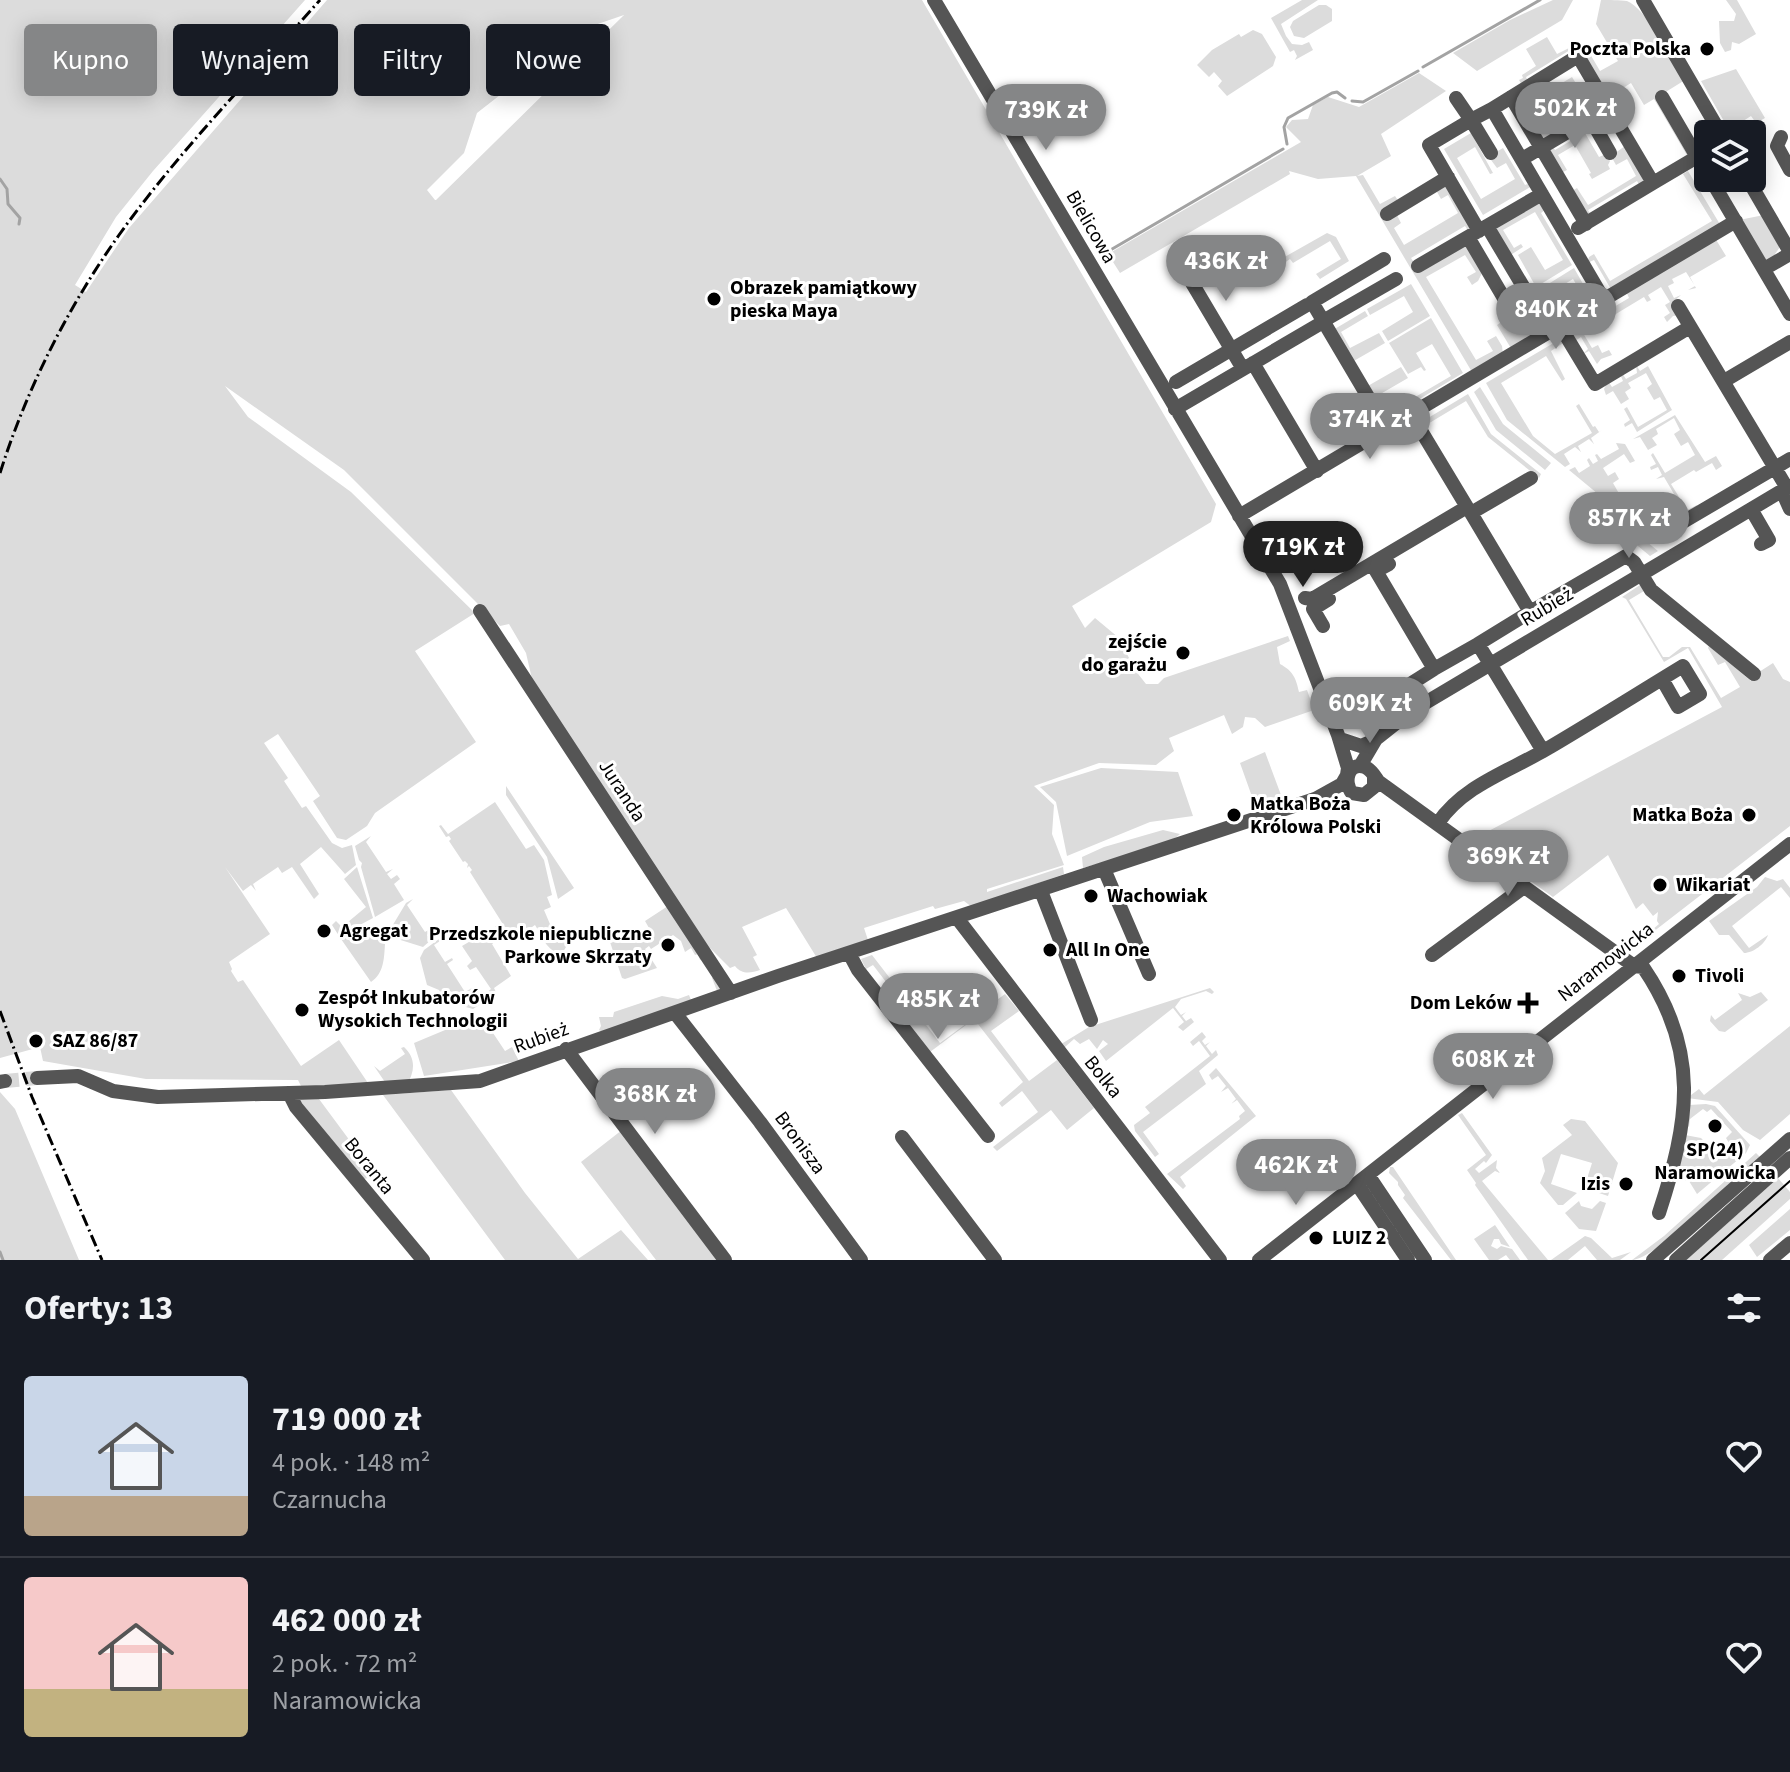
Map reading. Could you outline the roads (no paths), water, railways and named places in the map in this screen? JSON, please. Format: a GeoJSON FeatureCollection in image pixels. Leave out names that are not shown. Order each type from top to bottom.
{"type":"FeatureCollection","features":[{"type":"Feature","properties":{"kind":"street","name":"Bielicowa"},"geometry":{"type":"LineString","coordinates":[[934,0],[1285,595],[1340,737],[1348,768],[1360,772],[1348,787],[1359,793]]}},
{"type":"Feature","properties":{"kind":"street"},"geometry":{"type":"LineString","coordinates":[[1643,0],[1713,120]]}},
{"type":"Feature","properties":{"kind":"street"},"geometry":{"type":"LineString","coordinates":[[1478,231],[1527,293],[1508,305],[1478,231],[1429,145],[1578,56],[1657,187]]}},
{"type":"Feature","properties":{"kind":"street"},"geometry":{"type":"LineString","coordinates":[[1511,97],[1586,224]]}},
{"type":"Feature","properties":{"kind":"street"},"geometry":{"type":"LineString","coordinates":[[1662,97],[1694,152]]}},
{"type":"Feature","properties":{"kind":"street"},"geometry":{"type":"LineString","coordinates":[[1456,98],[1491,153]]}},
{"type":"Feature","properties":{"kind":"street"},"geometry":{"type":"LineString","coordinates":[[1522,159],[1608,108]]}},
{"type":"Feature","properties":{"kind":"street"},"geometry":{"type":"LineString","coordinates":[[1492,109],[1567,235],[1586,254],[1604,300]]}},
{"type":"Feature","properties":{"kind":"street"},"geometry":{"type":"LineString","coordinates":[[1590,118],[1610,153]]}},
{"type":"Feature","properties":{"kind":"street"},"geometry":{"type":"LineString","coordinates":[[1781,137],[1777,146],[1790,170]]}},
{"type":"Feature","properties":{"kind":"street"},"geometry":{"type":"LineString","coordinates":[[1567,235],[1657,187],[1694,159]]}},
{"type":"Feature","properties":{"kind":"street"},"geometry":{"type":"LineString","coordinates":[[1387,214],[1448,177]]}},
{"type":"Feature","properties":{"kind":"street"},"geometry":{"type":"LineString","coordinates":[[1718,192],[1790,314]]}},
{"type":"Feature","properties":{"kind":"street"},"geometry":{"type":"LineString","coordinates":[[1755,192],[1790,253],[1764,269]]}},
{"type":"Feature","properties":{"kind":"street"},"geometry":{"type":"LineString","coordinates":[[1418,266],[1542,194]]}},
{"type":"Feature","properties":{"kind":"street"},"geometry":{"type":"LineString","coordinates":[[1239,516],[1736,221]]}},
{"type":"Feature","properties":{"kind":"street"},"geometry":{"type":"LineString","coordinates":[[1176,256],[1317,471]]}},
{"type":"Feature","properties":{"kind":"street"},"geometry":{"type":"LineString","coordinates":[[1384,259],[1312,302],[1321,323],[1387,429]]}},
{"type":"Feature","properties":{"kind":"street"},"geometry":{"type":"LineString","coordinates":[[1175,409],[1396,279]]}},
{"type":"Feature","properties":{"kind":"street"},"geometry":{"type":"LineString","coordinates":[[1176,382],[1209,359],[1307,305]]}},
{"type":"Feature","properties":{"kind":"street"},"geometry":{"type":"LineString","coordinates":[[1678,306],[1775,468],[1786,488],[1790,509]]}},
{"type":"Feature","properties":{"kind":"street"},"geometry":{"type":"LineString","coordinates":[[1560,326],[1595,384],[1690,327]]}},
{"type":"Feature","properties":{"kind":"street"},"geometry":{"type":"LineString","coordinates":[[1724,381],[1790,342]]}},
{"type":"Feature","properties":{"kind":"street"},"geometry":{"type":"LineString","coordinates":[[1305,598],[1312,599],[1467,507],[1411,414]]}},
{"type":"Feature","properties":{"kind":"street"},"geometry":{"type":"LineString","coordinates":[[1659,536],[1790,459]]}},
{"type":"Feature","properties":{"kind":"street"},"geometry":{"type":"LineString","coordinates":[[1323,626],[1313,609],[1531,478]]}},
{"type":"Feature","properties":{"kind":"street","name":"Rubież"},"geometry":{"type":"LineString","coordinates":[[1315,799],[1360,772],[1373,741],[1392,725],[1786,488]]}},
{"type":"Feature","properties":{"kind":"street"},"geometry":{"type":"LineString","coordinates":[[1751,509],[1769,540],[1761,544]]}},
{"type":"Feature","properties":{"kind":"street"},"geometry":{"type":"LineString","coordinates":[[1471,513],[1530,612]]}},
{"type":"Feature","properties":{"kind":"street"},"geometry":{"type":"LineString","coordinates":[[1360,716],[1626,556],[1651,590],[1754,674]]}},
{"type":"Feature","properties":{"kind":"street"},"geometry":{"type":"LineString","coordinates":[[1376,571],[1434,669]]}},
{"type":"Feature","properties":{"kind":"street","name":"Juranda"},"geometry":{"type":"LineString","coordinates":[[480,611],[731,993]]}},
{"type":"Feature","properties":{"kind":"street"},"geometry":{"type":"LineString","coordinates":[[1478,644],[1543,751]]}},
{"type":"Feature","properties":{"kind":"street"},"geometry":{"type":"LineString","coordinates":[[1438,823],[1459,797],[1543,751],[1662,679]]}},
{"type":"Feature","properties":{"kind":"street"},"geometry":{"type":"LineString","coordinates":[[1359,793],[1374,787],[1360,772],[1376,754],[1392,725]]}},
{"type":"Feature","properties":{"kind":"street"},"geometry":{"type":"LineString","coordinates":[[1340,737],[1361,746],[1373,741]]}},
{"type":"Feature","properties":{"kind":"street","name":"Rubież"},"geometry":{"type":"LineString","coordinates":[[1360,772],[1438,823],[1634,966],[1643,967],[1676,1033],[1683,1060],[1681,1137],[1659,1213]]}},
{"type":"Feature","properties":{"kind":"street","name":"Rubież"},"geometry":{"type":"LineString","coordinates":[[37,1078],[78,1076],[113,1091],[140,1096],[289,1093],[480,1081],[849,953],[1315,799],[1359,793],[1404,800]]}},
{"type":"Feature","properties":{"kind":"street","name":"Naramowicka"},"geometry":{"type":"LineString","coordinates":[[1259,1260],[1554,1024],[1790,844]]}},
{"type":"Feature","properties":{"kind":"street"},"geometry":{"type":"LineString","coordinates":[[1104,869],[1149,974]]}},
{"type":"Feature","properties":{"kind":"street"},"geometry":{"type":"LineString","coordinates":[[1432,955],[1524,887]]}},
{"type":"Feature","properties":{"kind":"street"},"geometry":{"type":"LineString","coordinates":[[1041,891],[1091,1020]]}},
{"type":"Feature","properties":{"kind":"street","name":"Bolka"},"geometry":{"type":"LineString","coordinates":[[957,918],[1220,1260]]}},
{"type":"Feature","properties":{"kind":"street"},"geometry":{"type":"LineString","coordinates":[[849,953],[858,970],[988,1136]]}},
{"type":"Feature","properties":{"kind":"street","name":"Bronisza"},"geometry":{"type":"LineString","coordinates":[[675,1013],[861,1260]]}},
{"type":"Feature","properties":{"kind":"street"},"geometry":{"type":"LineString","coordinates":[[566,1049],[725,1260]]}},
{"type":"Feature","properties":{"kind":"street","name":"Boranta"},"geometry":{"type":"LineString","coordinates":[[289,1093],[296,1107],[423,1260]]}},
{"type":"Feature","properties":{"kind":"street"},"geometry":{"type":"LineString","coordinates":[[902,1137],[995,1260]]}},
{"type":"Feature","properties":{"kind":"street"},"geometry":{"type":"LineString","coordinates":[[1653,1260],[1790,1139]]}},
{"type":"Feature","properties":{"kind":"street"},"geometry":{"type":"LineString","coordinates":[[1676,1260],[1790,1158]]}},
{"type":"Feature","properties":{"kind":"street"},"geometry":{"type":"LineString","coordinates":[[1363,1179],[1408,1260]]}},
{"type":"Feature","properties":{"kind":"street"},"geometry":{"type":"LineString","coordinates":[[1363,1179],[1425,1260]]}},
{"type":"Feature","properties":{"kind":"street"},"geometry":{"type":"LineString","coordinates":[[1770,1260],[1787,1250]]}},
{"type":"Feature","properties":{"kind":"waterway"},"geometry":{"type":"LineString","coordinates":[[1423,67],[1540,0]]}},
{"type":"Feature","properties":{"kind":"waterway"},"geometry":{"type":"LineString","coordinates":[[1352,101],[1363,102],[1418,71]]}},
{"type":"Feature","properties":{"kind":"waterway"},"geometry":{"type":"LineString","coordinates":[[1287,144],[1284,127],[1288,118],[1332,93],[1337,92],[1345,98]]}},
{"type":"Feature","properties":{"kind":"waterway"},"geometry":{"type":"LineString","coordinates":[[1107,252],[1283,149]]}},
{"type":"Feature","properties":{"kind":"waterway"},"geometry":{"type":"LineString","coordinates":[[0,179],[7,189],[8,204],[20,218],[19,224]]}},
{"type":"Feature","properties":{"kind":"waterway"},"geometry":{"type":"LineString","coordinates":[[0,1252],[3,1260]]}},
{"type":"Feature","properties":{"kind":"tunnel"},"geometry":{"type":"LineString","coordinates":[[5,1081],[37,1078]]}},
{"type":"Feature","properties":{"kind":"tram line"},"geometry":{"type":"LineString","coordinates":[[1701,1260],[1790,1181]]}},
{"type":"Feature","properties":{"kind":"railway"},"geometry":{"type":"LineString","coordinates":[[0,473],[50,349],[100,262],[166,174],[320,0]]}},
{"type":"Feature","properties":{"kind":"railway"},"geometry":{"type":"LineString","coordinates":[[0,1011],[32,1097],[102,1260]]}},
{"type":"Feature","properties":{"kind":"place","name":"Poczta Polska"},"geometry":{"type":"Point","coordinates":[1707,49]}},
{"type":"Feature","properties":{"kind":"place","name":"Obrazek pamiątkowy pieska Maya"},"geometry":{"type":"Point","coordinates":[714,299]}},
{"type":"Feature","properties":{"kind":"place","name":"zejście do garażu"},"geometry":{"type":"Point","coordinates":[1183,653]}},
{"type":"Feature","properties":{"kind":"place","name":"Matka Boża Królowa Polski"},"geometry":{"type":"Point","coordinates":[1234,815]}},
{"type":"Feature","properties":{"kind":"place","name":"Matka Boża"},"geometry":{"type":"Point","coordinates":[1749,815]}},
{"type":"Feature","properties":{"kind":"place","name":"Wikariat"},"geometry":{"type":"Point","coordinates":[1660,885]}},
{"type":"Feature","properties":{"kind":"place","name":"Wachowiak"},"geometry":{"type":"Point","coordinates":[1091,896]}},
{"type":"Feature","properties":{"kind":"place","name":"Agregat"},"geometry":{"type":"Point","coordinates":[324,931]}},
{"type":"Feature","properties":{"kind":"place","name":"Przedszkole niepubliczne Parkowe Skrzaty"},"geometry":{"type":"Point","coordinates":[668,945]}},
{"type":"Feature","properties":{"kind":"place","name":"All In One"},"geometry":{"type":"Point","coordinates":[1050,950]}},
{"type":"Feature","properties":{"kind":"place","name":"Tivoli"},"geometry":{"type":"Point","coordinates":[1679,976]}},
{"type":"Feature","properties":{"kind":"place","name":"Dom Leków"},"geometry":{"type":"Point","coordinates":[1528,1003]}},
{"type":"Feature","properties":{"kind":"place","name":"Zespół Inkubatorów Wysokich Technologii"},"geometry":{"type":"Point","coordinates":[302,1010]}},
{"type":"Feature","properties":{"kind":"place","name":"SAZ 86/87"},"geometry":{"type":"Point","coordinates":[36,1041]}},
{"type":"Feature","properties":{"kind":"place","name":"SP(24) Naramowicka"},"geometry":{"type":"Point","coordinates":[1715,1126]}},
{"type":"Feature","properties":{"kind":"place","name":"Izis"},"geometry":{"type":"Point","coordinates":[1626,1184]}},
{"type":"Feature","properties":{"kind":"place","name":"LUIZ 2"},"geometry":{"type":"Point","coordinates":[1316,1238]}}]}
